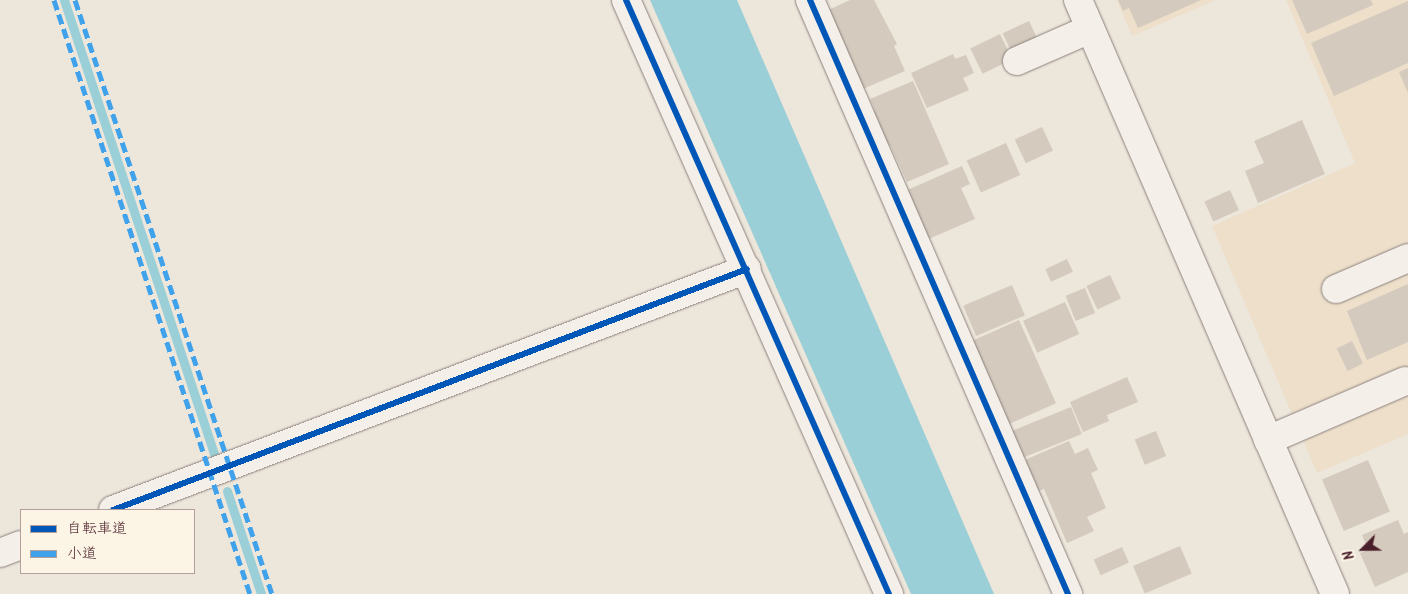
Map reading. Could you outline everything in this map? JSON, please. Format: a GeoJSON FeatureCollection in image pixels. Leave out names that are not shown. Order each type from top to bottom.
{"type":"FeatureCollection","features":[{"type":"Feature","properties":{"kind":"street"},"geometry":{"type":"LineString","coordinates":[[626,0],[747,269],[889,594]]}},
{"type":"Feature","properties":{"kind":"street"},"geometry":{"type":"LineString","coordinates":[[810,0],[1068,594]]}},
{"type":"Feature","properties":{"kind":"street"},"geometry":{"type":"LineString","coordinates":[[1078,0],[1335,594]]}},
{"type":"Feature","properties":{"kind":"street"},"geometry":{"type":"LineString","coordinates":[[1017,61],[1090,29]]}},
{"type":"Feature","properties":{"kind":"street"},"geometry":{"type":"LineString","coordinates":[[1336,289],[1408,258]]}},
{"type":"Feature","properties":{"kind":"street"},"geometry":{"type":"LineString","coordinates":[[117,509],[747,269]]}},
{"type":"Feature","properties":{"kind":"street"},"geometry":{"type":"LineString","coordinates":[[1268,440],[1405,381]]}},
{"type":"Feature","properties":{"kind":"street"},"geometry":{"type":"LineString","coordinates":[[0,554],[20,545]]}},
{"type":"Feature","properties":{"kind":"shaded area"},"geometry":{"type":"Polygon","coordinates":[[[1117,0],[1216,0],[1132,36],[1117,0]]]}},
{"type":"Feature","properties":{"kind":"shaded area"},"geometry":{"type":"Polygon","coordinates":[[[1286,0],[1408,0],[1408,434],[1317,473],[1212,226],[1355,163],[1286,0]]]}},
{"type":"Feature","properties":{"kind":"water"},"geometry":{"type":"Polygon","coordinates":[[[650,0],[737,0],[994,594],[911,594],[650,0]]]}},
{"type":"Feature","properties":{"kind":"building"},"geometry":{"type":"Polygon","coordinates":[[[850,0],[874,0],[897,44],[894,46],[905,71],[858,91],[824,12],[850,0]]]}},
{"type":"Feature","properties":{"kind":"building"},"geometry":{"type":"Polygon","coordinates":[[[1118,0],[1201,0],[1138,28],[1129,8],[1123,11],[1118,0]]]}},
{"type":"Feature","properties":{"kind":"building"},"geometry":{"type":"Polygon","coordinates":[[[1292,0],[1371,0],[1373,5],[1307,34],[1292,0]]]}},
{"type":"Feature","properties":{"kind":"building"},"geometry":{"type":"Polygon","coordinates":[[[1408,1],[1408,63],[1334,96],[1311,43],[1408,1]]]}},
{"type":"Feature","properties":{"kind":"building"},"geometry":{"type":"Polygon","coordinates":[[[1029,21],[1038,40],[1012,52],[1003,33],[1029,21]]]}},
{"type":"Feature","properties":{"kind":"building"},"geometry":{"type":"Polygon","coordinates":[[[1000,34],[1012,59],[983,74],[970,48],[1000,34]]]}},
{"type":"Feature","properties":{"kind":"building"},"geometry":{"type":"Polygon","coordinates":[[[953,54],[955,59],[966,55],[974,73],[963,78],[969,90],[927,108],[911,73],[953,54]]]}},
{"type":"Feature","properties":{"kind":"building"},"geometry":{"type":"Polygon","coordinates":[[[1408,68],[1408,93],[1399,72],[1408,68]]]}},
{"type":"Feature","properties":{"kind":"building"},"geometry":{"type":"Polygon","coordinates":[[[913,81],[949,164],[907,182],[890,145],[882,149],[866,114],[875,110],[870,99],[913,81]]]}},
{"type":"Feature","properties":{"kind":"building"},"geometry":{"type":"Polygon","coordinates":[[[1302,120],[1325,174],[1258,203],[1245,171],[1264,163],[1254,141],[1302,120]]]}},
{"type":"Feature","properties":{"kind":"building"},"geometry":{"type":"Polygon","coordinates":[[[1042,127],[1053,151],[1026,163],[1015,140],[1042,127]]]}},
{"type":"Feature","properties":{"kind":"building"},"geometry":{"type":"Polygon","coordinates":[[[1006,143],[1020,175],[981,192],[967,160],[1006,143]]]}},
{"type":"Feature","properties":{"kind":"building"},"geometry":{"type":"Polygon","coordinates":[[[962,166],[970,184],[961,188],[975,219],[926,240],[905,191],[962,166]]]}},
{"type":"Feature","properties":{"kind":"building"},"geometry":{"type":"Polygon","coordinates":[[[1230,190],[1239,210],[1213,221],[1204,201],[1230,190]]]}},
{"type":"Feature","properties":{"kind":"building"},"geometry":{"type":"Polygon","coordinates":[[[1067,259],[1073,272],[1051,282],[1045,269],[1067,259]]]}},
{"type":"Feature","properties":{"kind":"building"},"geometry":{"type":"Polygon","coordinates":[[[1110,275],[1121,299],[1097,310],[1086,286],[1110,275]]]}},
{"type":"Feature","properties":{"kind":"building"},"geometry":{"type":"Polygon","coordinates":[[[1408,284],[1408,342],[1367,360],[1347,311],[1408,284]]]}},
{"type":"Feature","properties":{"kind":"building"},"geometry":{"type":"Polygon","coordinates":[[[1012,285],[1025,315],[976,336],[963,306],[1012,285]]]}},
{"type":"Feature","properties":{"kind":"building"},"geometry":{"type":"Polygon","coordinates":[[[1085,288],[1095,313],[1076,321],[1066,296],[1085,288]]]}},
{"type":"Feature","properties":{"kind":"building"},"geometry":{"type":"Polygon","coordinates":[[[1065,302],[1079,334],[1037,353],[1023,321],[1065,302]]]}},
{"type":"Feature","properties":{"kind":"building"},"geometry":{"type":"Polygon","coordinates":[[[1019,320],[1056,403],[1005,426],[968,343],[1019,320]]]}},
{"type":"Feature","properties":{"kind":"building"},"geometry":{"type":"Polygon","coordinates":[[[1352,341],[1363,363],[1348,371],[1337,348],[1352,341]]]}},
{"type":"Feature","properties":{"kind":"building"},"geometry":{"type":"Polygon","coordinates":[[[1127,377],[1138,402],[1107,415],[1109,421],[1083,432],[1070,402],[1127,377]]]}},
{"type":"Feature","properties":{"kind":"building"},"geometry":{"type":"Polygon","coordinates":[[[1071,407],[1082,434],[1020,459],[1009,432],[1071,407]]]}},
{"type":"Feature","properties":{"kind":"building"},"geometry":{"type":"Polygon","coordinates":[[[1156,431],[1166,456],[1145,465],[1135,440],[1156,431]]]}},
{"type":"Feature","properties":{"kind":"building"},"geometry":{"type":"Polygon","coordinates":[[[1069,441],[1075,454],[1088,448],[1098,470],[1091,473],[1106,508],[1087,517],[1094,531],[1067,543],[1044,489],[1033,493],[1020,462],[1069,441]]]}},
{"type":"Feature","properties":{"kind":"building"},"geometry":{"type":"Polygon","coordinates":[[[1368,460],[1390,512],[1344,531],[1322,480],[1368,460]]]}},
{"type":"Feature","properties":{"kind":"building"},"geometry":{"type":"Polygon","coordinates":[[[1398,520],[1404,534],[1408,532],[1408,572],[1375,587],[1360,553],[1368,550],[1362,535],[1398,520]]]}},
{"type":"Feature","properties":{"kind":"building"},"geometry":{"type":"Polygon","coordinates":[[[1180,546],[1192,574],[1145,594],[1133,566],[1180,546]]]}},
{"type":"Feature","properties":{"kind":"building"},"geometry":{"type":"Polygon","coordinates":[[[1122,547],[1129,563],[1101,575],[1094,560],[1122,547]]]}},
{"type":"Feature","properties":{"kind":"waterway"},"geometry":{"type":"LineString","coordinates":[[64,0],[214,454]]}},
{"type":"Feature","properties":{"kind":"waterway"},"geometry":{"type":"LineString","coordinates":[[227,491],[261,594]]}},
{"type":"Feature","properties":{"kind":"marked path"},"geometry":{"type":"LineString","coordinates":[[54,0],[250,594]]}},
{"type":"Feature","properties":{"kind":"marked path"},"geometry":{"type":"LineString","coordinates":[[75,0],[272,594]]}},
{"type":"Feature","properties":{"kind":"cycle path"},"geometry":{"type":"LineString","coordinates":[[626,0],[889,594]]}},
{"type":"Feature","properties":{"kind":"cycle path"},"geometry":{"type":"LineString","coordinates":[[810,0],[1068,594]]}},
{"type":"Feature","properties":{"kind":"cycle path"},"geometry":{"type":"LineString","coordinates":[[116,509],[747,269]]}}]}
